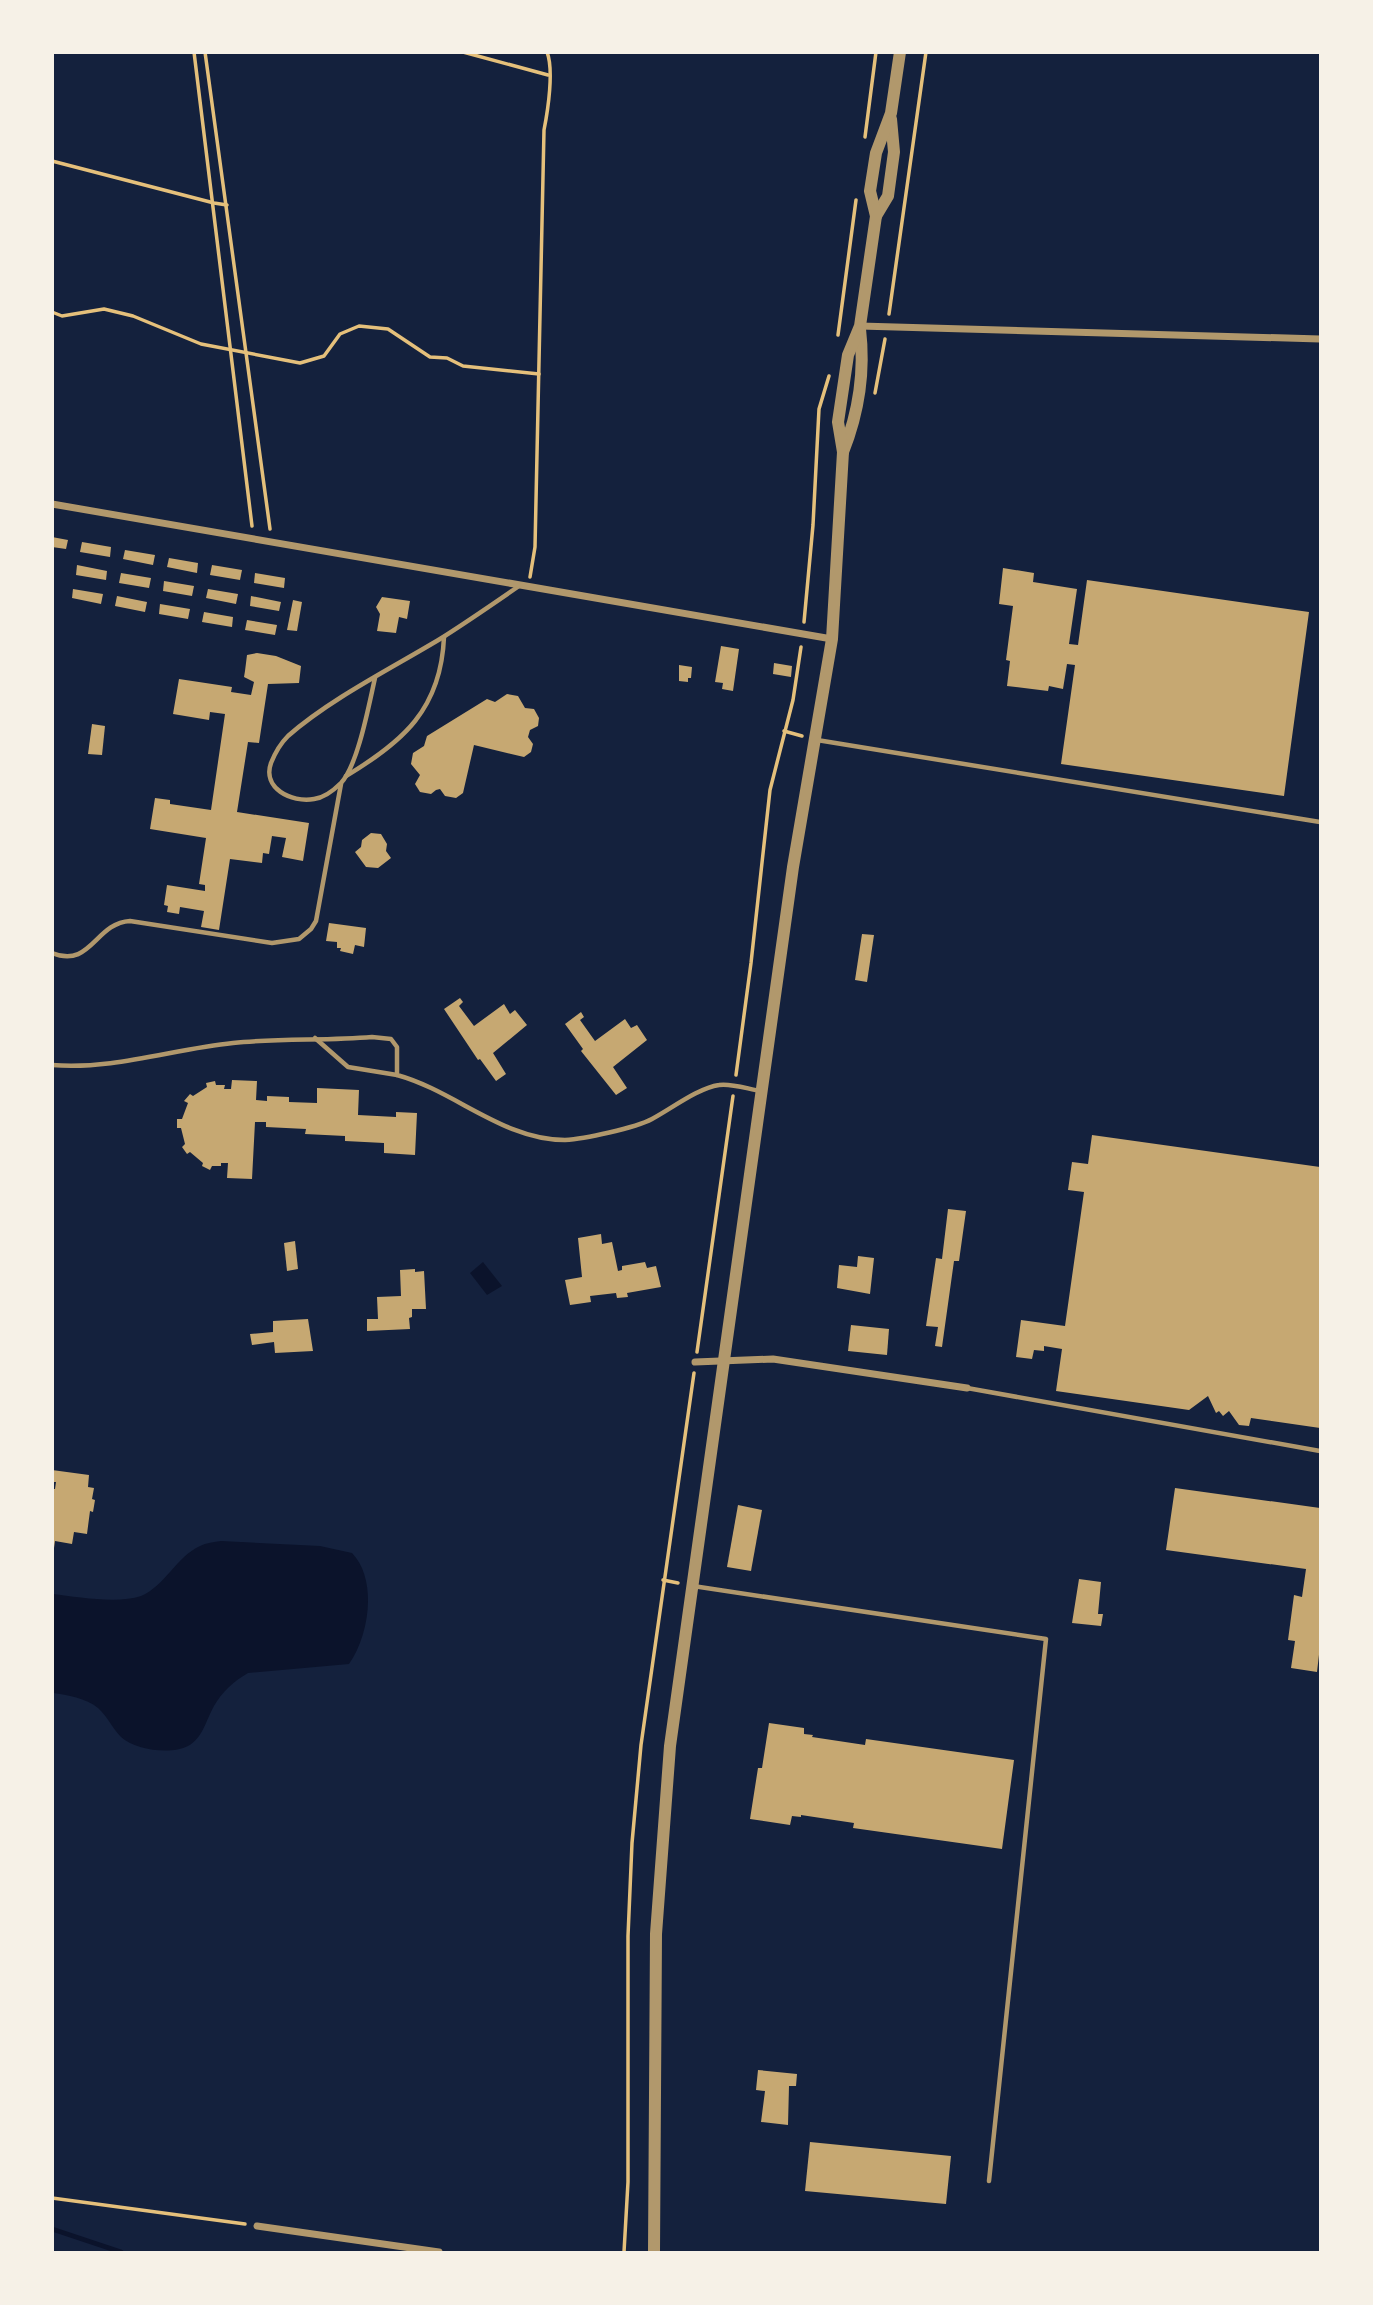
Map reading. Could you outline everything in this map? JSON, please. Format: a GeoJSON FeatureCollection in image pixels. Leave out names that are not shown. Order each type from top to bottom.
{"type":"FeatureCollection","features":[{"type":"Feature","properties":{"kind":"street"},"geometry":{"type":"LineString","coordinates":[[654,2252],[657,1909],[670,1746],[793,867],[813,739],[827,676],[832,639],[843,452],[854,424],[863,358],[860,326],[876,216],[870,191],[876,153],[891,113],[900,52]]}},
{"type":"Feature","properties":{"kind":"street"},"geometry":{"type":"LineString","coordinates":[[876,216],[888,197],[894,152],[891,113]]}},
{"type":"Feature","properties":{"kind":"street"},"geometry":{"type":"LineString","coordinates":[[860,326],[1321,340]]}},
{"type":"Feature","properties":{"kind":"street"},"geometry":{"type":"LineString","coordinates":[[52,504],[832,639]]}},
{"type":"Feature","properties":{"kind":"street"},"geometry":{"type":"LineString","coordinates":[[695,1362],[773,1359],[967,1388]]}},
{"type":"Feature","properties":{"kind":"street"},"geometry":{"type":"LineString","coordinates":[[257,2226],[439,2252]]}},
{"type":"Feature","properties":{"kind":"lane"},"geometry":{"type":"LineString","coordinates":[[375,678],[356,750],[341,783],[313,800],[284,795],[275,788],[269,779],[269,768],[274,755],[288,737],[343,698],[375,678],[444,637],[524,586]]}},
{"type":"Feature","properties":{"kind":"lane"},"geometry":{"type":"LineString","coordinates":[[346,776],[376,758],[404,735],[420,716],[435,685],[444,637]]}},
{"type":"Feature","properties":{"kind":"lane"},"geometry":{"type":"LineString","coordinates":[[813,739],[1321,822]]}},
{"type":"Feature","properties":{"kind":"lane"},"geometry":{"type":"LineString","coordinates":[[52,953],[73,957],[92,946],[107,929],[120,922],[130,921],[272,943],[299,939],[316,921],[341,783]]}},
{"type":"Feature","properties":{"kind":"lane"},"geometry":{"type":"LineString","coordinates":[[52,1065],[134,1061],[234,1042],[372,1037],[391,1040],[397,1046],[397,1075]]}},
{"type":"Feature","properties":{"kind":"lane"},"geometry":{"type":"LineString","coordinates":[[315,1038],[348,1067],[421,1081],[518,1133],[565,1140],[650,1120],[681,1101],[719,1085],[762,1091]]}},
{"type":"Feature","properties":{"kind":"lane"},"geometry":{"type":"LineString","coordinates":[[967,1388],[1321,1451]]}},
{"type":"Feature","properties":{"kind":"lane"},"geometry":{"type":"LineString","coordinates":[[692,1586],[1046,1639],[989,2181]]}},
{"type":"Feature","properties":{"kind":"path"},"geometry":{"type":"LineString","coordinates":[[194,52],[254,538]]}},
{"type":"Feature","properties":{"kind":"path"},"geometry":{"type":"LineString","coordinates":[[205,52],[271,541]]}},
{"type":"Feature","properties":{"kind":"path"},"geometry":{"type":"LineString","coordinates":[[463,52],[548,75]]}},
{"type":"Feature","properties":{"kind":"path"},"geometry":{"type":"LineString","coordinates":[[524,586],[535,547],[544,130],[550,102],[548,75],[551,63],[547,52]]}},
{"type":"Feature","properties":{"kind":"path"},"geometry":{"type":"LineString","coordinates":[[881,366],[926,52]]}},
{"type":"Feature","properties":{"kind":"path"},"geometry":{"type":"LineString","coordinates":[[52,161],[227,205]]}},
{"type":"Feature","properties":{"kind":"path"},"geometry":{"type":"LineString","coordinates":[[52,312],[62,316],[104,309],[133,316],[201,344],[300,363],[324,356],[341,334],[359,326],[388,330],[430,357],[447,358],[463,366],[539,374]]}},
{"type":"Feature","properties":{"kind":"path"},"geometry":{"type":"LineString","coordinates":[[624,2252],[628,2182],[628,1949],[632,1843],[641,1745],[751,963],[771,790],[793,700],[803,632],[813,524],[819,409]]}},
{"type":"Feature","properties":{"kind":"path"},"geometry":{"type":"LineString","coordinates":[[52,2198],[257,2226]]}},
{"type":"Feature","properties":{"kind":"water"},"geometry":{"type":"Polygon","coordinates":[[[483,1262],[502,1286],[487,1295],[470,1273],[483,1262]]]}},
{"type":"Feature","properties":{"kind":"water"},"geometry":{"type":"Polygon","coordinates":[[[221,1541],[320,1546],[352,1553],[365,1578],[368,1608],[362,1639],[349,1664],[248,1673],[233,1683],[221,1696],[193,1743],[181,1749],[163,1751],[144,1748],[127,1741],[101,1711],[88,1702],[53,1693],[53,1594],[109,1600],[141,1596],[157,1586],[192,1551],[205,1544],[221,1541]]]}},
{"type":"Feature","properties":{"kind":"building"},"geometry":{"type":"Polygon","coordinates":[[[52,537],[68,540],[66,549],[52,547],[52,537]]]}},
{"type":"Feature","properties":{"kind":"building"},"geometry":{"type":"Polygon","coordinates":[[[82,542],[111,547],[110,557],[80,552],[82,542]]]}},
{"type":"Feature","properties":{"kind":"building"},"geometry":{"type":"Polygon","coordinates":[[[125,550],[155,555],[153,565],[123,559],[125,550]]]}},
{"type":"Feature","properties":{"kind":"building"},"geometry":{"type":"Polygon","coordinates":[[[169,558],[198,563],[197,573],[167,567],[169,558]]]}},
{"type":"Feature","properties":{"kind":"building"},"geometry":{"type":"Polygon","coordinates":[[[77,565],[107,571],[106,580],[76,575],[77,565]]]}},
{"type":"Feature","properties":{"kind":"building"},"geometry":{"type":"Polygon","coordinates":[[[212,565],[242,570],[240,580],[210,575],[212,565]]]}},
{"type":"Feature","properties":{"kind":"building"},"geometry":{"type":"Polygon","coordinates":[[[1003,568],[1034,573],[1033,582],[1077,589],[1069,644],[1078,645],[1087,580],[1309,612],[1284,796],[1061,764],[1075,665],[1067,664],[1063,689],[1049,686],[1048,691],[1007,686],[1010,661],[1006,660],[1013,606],[999,604],[1003,568]]]}},
{"type":"Feature","properties":{"kind":"building"},"geometry":{"type":"Polygon","coordinates":[[[121,573],[151,578],[149,588],[119,583],[121,573]]]}},
{"type":"Feature","properties":{"kind":"building"},"geometry":{"type":"Polygon","coordinates":[[[255,573],[285,578],[284,588],[254,583],[255,573]]]}},
{"type":"Feature","properties":{"kind":"building"},"geometry":{"type":"Polygon","coordinates":[[[164,581],[194,586],[192,596],[163,591],[164,581]]]}},
{"type":"Feature","properties":{"kind":"building"},"geometry":{"type":"Polygon","coordinates":[[[73,589],[103,594],[101,604],[72,598],[73,589]]]}},
{"type":"Feature","properties":{"kind":"building"},"geometry":{"type":"Polygon","coordinates":[[[208,589],[238,594],[236,604],[206,598],[208,589]]]}},
{"type":"Feature","properties":{"kind":"building"},"geometry":{"type":"Polygon","coordinates":[[[117,596],[147,602],[145,612],[115,606],[117,596]]]}},
{"type":"Feature","properties":{"kind":"building"},"geometry":{"type":"Polygon","coordinates":[[[251,596],[281,602],[279,611],[250,606],[251,596]]]}},
{"type":"Feature","properties":{"kind":"building"},"geometry":{"type":"Polygon","coordinates":[[[382,597],[410,601],[407,619],[399,617],[396,633],[377,631],[380,614],[376,607],[382,597]]]}},
{"type":"Feature","properties":{"kind":"building"},"geometry":{"type":"Polygon","coordinates":[[[293,600],[302,602],[297,631],[287,630],[293,600]]]}},
{"type":"Feature","properties":{"kind":"building"},"geometry":{"type":"Polygon","coordinates":[[[160,604],[190,609],[188,619],[159,614],[160,604]]]}},
{"type":"Feature","properties":{"kind":"building"},"geometry":{"type":"Polygon","coordinates":[[[204,612],[233,617],[232,627],[202,622],[204,612]]]}},
{"type":"Feature","properties":{"kind":"building"},"geometry":{"type":"Polygon","coordinates":[[[247,620],[277,625],[275,635],[245,630],[247,620]]]}},
{"type":"Feature","properties":{"kind":"building"},"geometry":{"type":"Polygon","coordinates":[[[721,646],[739,649],[733,691],[722,689],[723,683],[715,682],[721,646]]]}},
{"type":"Feature","properties":{"kind":"building"},"geometry":{"type":"Polygon","coordinates":[[[257,653],[276,656],[301,666],[299,683],[268,684],[259,743],[248,742],[237,812],[309,823],[303,861],[282,857],[286,838],[272,836],[269,854],[263,853],[262,863],[230,859],[219,930],[201,927],[204,911],[180,907],[179,914],[167,912],[168,906],[164,905],[167,885],[205,891],[205,885],[199,884],[206,838],[150,829],[155,798],[170,800],[170,804],[211,810],[225,714],[210,712],[209,720],[173,714],[179,679],[232,687],[231,692],[251,695],[254,682],[244,677],[247,655],[257,653]]]}},
{"type":"Feature","properties":{"kind":"building"},"geometry":{"type":"Polygon","coordinates":[[[774,663],[792,666],[791,677],[773,674],[774,663]]]}},
{"type":"Feature","properties":{"kind":"building"},"geometry":{"type":"Polygon","coordinates":[[[679,665],[692,667],[688,682],[679,681],[679,665]]]}},
{"type":"Feature","properties":{"kind":"building"},"geometry":{"type":"Polygon","coordinates":[[[507,694],[518,696],[525,708],[534,709],[539,718],[538,726],[530,730],[528,737],[533,744],[531,752],[524,757],[474,745],[463,793],[456,798],[445,796],[440,789],[431,794],[420,792],[415,784],[420,775],[411,764],[413,753],[424,746],[427,736],[487,699],[495,702],[507,694]]]}},
{"type":"Feature","properties":{"kind":"building"},"geometry":{"type":"Polygon","coordinates":[[[92,724],[105,726],[102,755],[88,754],[92,724]]]}},
{"type":"Feature","properties":{"kind":"building"},"geometry":{"type":"Polygon","coordinates":[[[371,833],[381,834],[391,858],[378,868],[366,867],[355,852],[361,847],[362,840],[371,833]]]}},
{"type":"Feature","properties":{"kind":"building"},"geometry":{"type":"Polygon","coordinates":[[[329,923],[366,928],[364,947],[355,945],[353,954],[340,951],[337,942],[326,941],[329,923]]]}},
{"type":"Feature","properties":{"kind":"building"},"geometry":{"type":"Polygon","coordinates":[[[862,934],[874,935],[867,982],[855,980],[862,934]]]}},
{"type":"Feature","properties":{"kind":"building"},"geometry":{"type":"Polygon","coordinates":[[[460,998],[463,1002],[459,1006],[474,1026],[504,1004],[510,1014],[515,1010],[527,1025],[493,1053],[506,1074],[496,1081],[480,1059],[478,1060],[444,1009],[460,998]]]}},
{"type":"Feature","properties":{"kind":"building"},"geometry":{"type":"Polygon","coordinates":[[[581,1012],[584,1017],[580,1020],[595,1041],[625,1019],[631,1028],[637,1025],[647,1040],[613,1067],[627,1088],[616,1095],[581,1051],[583,1049],[565,1024],[581,1012]]]}},
{"type":"Feature","properties":{"kind":"building"},"geometry":{"type":"Polygon","coordinates":[[[232,1080],[257,1081],[256,1100],[267,1101],[267,1096],[289,1097],[289,1102],[317,1103],[317,1088],[359,1090],[358,1115],[396,1117],[396,1112],[417,1113],[415,1155],[384,1153],[384,1143],[345,1141],[345,1136],[305,1134],[306,1129],[266,1127],[266,1122],[255,1122],[252,1179],[227,1178],[228,1163],[212,1166],[210,1170],[202,1166],[203,1163],[190,1152],[187,1154],[182,1147],[185,1144],[181,1128],[177,1128],[177,1119],[182,1119],[188,1103],[184,1101],[190,1094],[193,1096],[207,1087],[206,1083],[215,1081],[216,1085],[225,1085],[224,1089],[231,1089],[232,1080]]]}},
{"type":"Feature","properties":{"kind":"building"},"geometry":{"type":"Polygon","coordinates":[[[1092,1135],[1320,1167],[1320,1428],[1251,1418],[1249,1426],[1239,1425],[1229,1411],[1223,1416],[1219,1411],[1216,1413],[1208,1396],[1189,1410],[1056,1391],[1062,1349],[1044,1346],[1044,1351],[1034,1350],[1032,1359],[1016,1357],[1021,1320],[1065,1326],[1084,1192],[1068,1190],[1072,1162],[1088,1164],[1092,1135]]]}},
{"type":"Feature","properties":{"kind":"building"},"geometry":{"type":"Polygon","coordinates":[[[948,1209],[966,1211],[959,1261],[954,1261],[942,1347],[935,1346],[938,1327],[926,1326],[936,1258],[942,1259],[948,1209]]]}},
{"type":"Feature","properties":{"kind":"building"},"geometry":{"type":"Polygon","coordinates":[[[601,1234],[602,1244],[612,1242],[618,1271],[622,1270],[622,1266],[645,1262],[647,1268],[656,1266],[661,1287],[627,1293],[628,1297],[617,1298],[616,1293],[590,1296],[591,1302],[570,1305],[565,1280],[582,1277],[578,1238],[601,1234]]]}},
{"type":"Feature","properties":{"kind":"building"},"geometry":{"type":"Polygon","coordinates":[[[295,1241],[298,1269],[287,1271],[284,1243],[295,1241]]]}},
{"type":"Feature","properties":{"kind":"building"},"geometry":{"type":"Polygon","coordinates":[[[858,1256],[874,1258],[870,1294],[837,1288],[839,1265],[857,1267],[858,1256]]]}},
{"type":"Feature","properties":{"kind":"building"},"geometry":{"type":"Polygon","coordinates":[[[415,1269],[415,1272],[424,1271],[426,1309],[412,1309],[410,1329],[367,1331],[367,1319],[378,1319],[377,1297],[401,1296],[400,1270],[415,1269]]]}},
{"type":"Feature","properties":{"kind":"building"},"geometry":{"type":"Polygon","coordinates":[[[308,1319],[313,1351],[275,1353],[274,1342],[252,1345],[250,1334],[273,1332],[273,1321],[308,1319]]]}},
{"type":"Feature","properties":{"kind":"building"},"geometry":{"type":"Polygon","coordinates":[[[851,1325],[889,1329],[887,1355],[848,1351],[851,1325]]]}},
{"type":"Feature","properties":{"kind":"building"},"geometry":{"type":"Polygon","coordinates":[[[52,1470],[89,1475],[88,1487],[94,1488],[92,1499],[95,1500],[93,1512],[90,1511],[87,1534],[74,1532],[72,1544],[55,1541],[54,1548],[52,1489],[55,1489],[56,1482],[52,1482],[52,1470]]]}},
{"type":"Feature","properties":{"kind":"building"},"geometry":{"type":"Polygon","coordinates":[[[1175,1488],[1320,1508],[1320,1646],[1317,1672],[1291,1668],[1295,1641],[1288,1640],[1294,1595],[1302,1597],[1306,1569],[1166,1550],[1175,1488]]]}},
{"type":"Feature","properties":{"kind":"building"},"geometry":{"type":"Polygon","coordinates":[[[738,1505],[762,1510],[751,1571],[727,1567],[738,1505]]]}},
{"type":"Feature","properties":{"kind":"building"},"geometry":{"type":"Polygon","coordinates":[[[1079,1579],[1101,1582],[1098,1614],[1103,1614],[1101,1626],[1072,1623],[1079,1579]]]}},
{"type":"Feature","properties":{"kind":"building"},"geometry":{"type":"Polygon","coordinates":[[[769,1723],[804,1728],[804,1734],[813,1735],[812,1737],[865,1745],[866,1739],[1014,1760],[1002,1849],[853,1828],[854,1823],[801,1815],[792,1816],[790,1825],[750,1819],[769,1723]]]}},
{"type":"Feature","properties":{"kind":"building"},"geometry":{"type":"Polygon","coordinates":[[[758,2070],[797,2074],[796,2086],[789,2086],[788,2125],[761,2122],[765,2091],[756,2090],[758,2070]]]}},
{"type":"Feature","properties":{"kind":"building"},"geometry":{"type":"Polygon","coordinates":[[[810,2142],[951,2156],[946,2204],[805,2191],[810,2142]]]}},
{"type":"Feature","properties":{"kind":"waterway"},"geometry":{"type":"LineString","coordinates":[[52,2229],[121,2252]]}}]}
